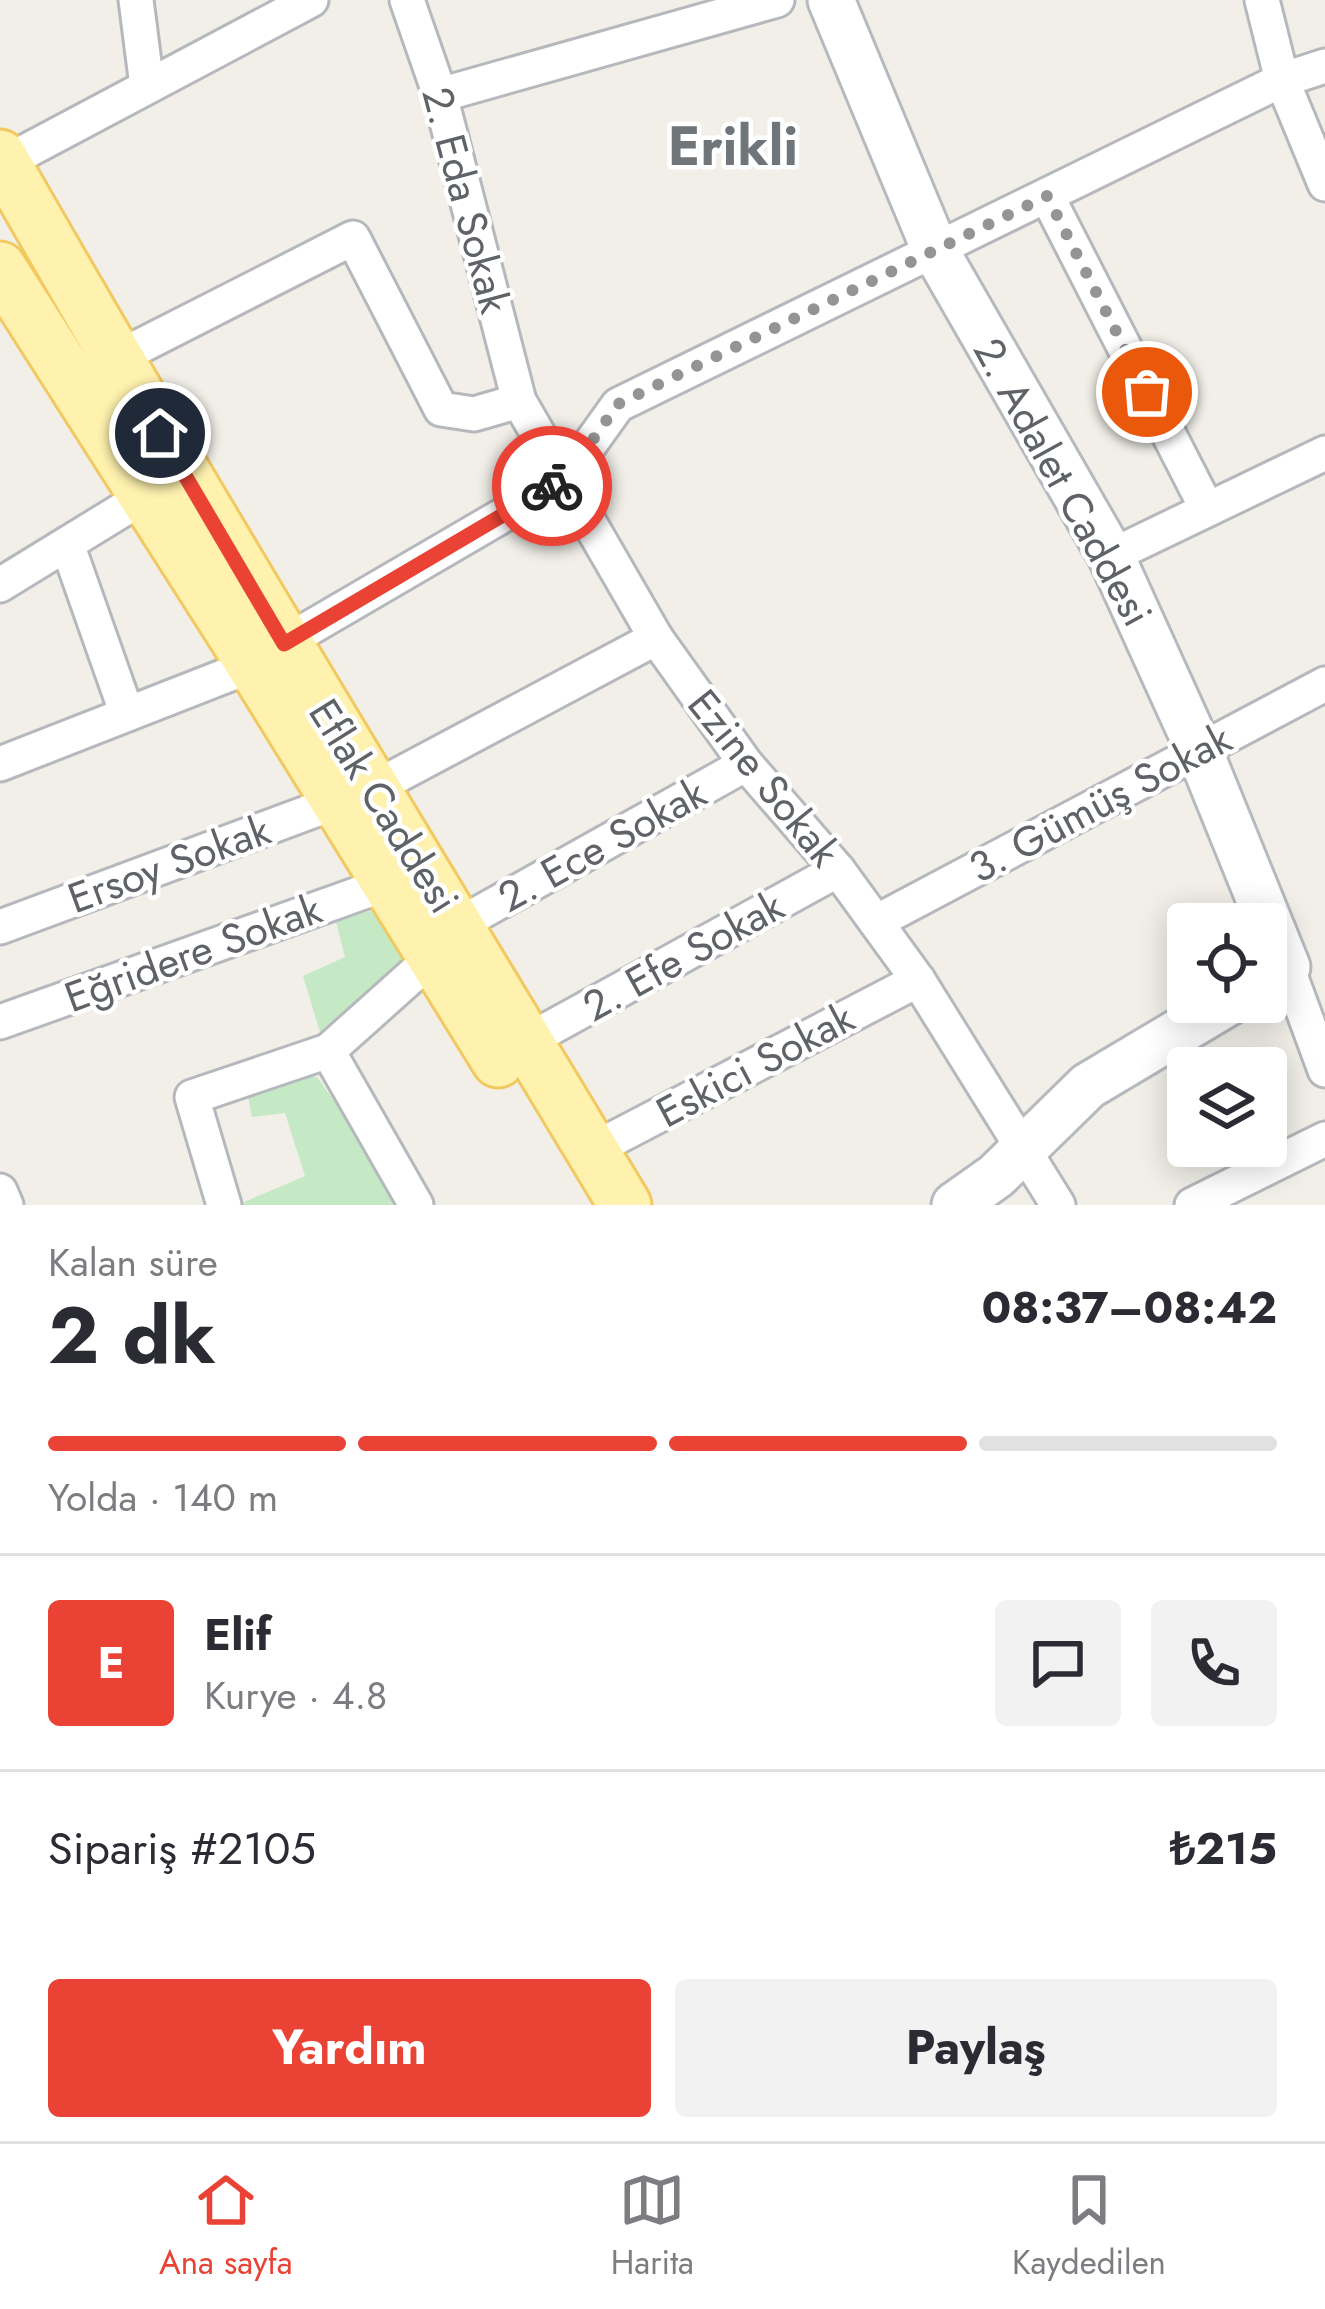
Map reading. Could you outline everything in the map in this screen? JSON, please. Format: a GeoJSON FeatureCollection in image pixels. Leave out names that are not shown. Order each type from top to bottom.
{"type":"FeatureCollection","features":[{"type":"Feature","properties":{"kind":"main road","name":"2. Adalet Caddesi"},"geometry":{"type":"LineString","coordinates":[[831,0],[935,250],[1111,556],[1293,966]]}},
{"type":"Feature","properties":{"kind":"main road","name":"Eflak Caddesi"},"geometry":{"type":"LineString","coordinates":[[2,160],[117,358],[269,654],[446,941],[585,1205]]}},
{"type":"Feature","properties":{"kind":"main road","name":"Eflak Caddesi"},"geometry":{"type":"LineString","coordinates":[[0,268],[145,496],[269,654]]}},
{"type":"Feature","properties":{"kind":"main road","name":"Eflak Caddesi"},"geometry":{"type":"LineString","coordinates":[[356,794],[386,884],[446,941],[527,1041],[625,1205]]}},
{"type":"Feature","properties":{"kind":"main road"},"geometry":{"type":"LineString","coordinates":[[956,1205],[996,1176],[1088,1086],[1194,1023]]}},
{"type":"Feature","properties":{"kind":"street"},"geometry":{"type":"LineString","coordinates":[[136,0],[147,86]]}},
{"type":"Feature","properties":{"kind":"street"},"geometry":{"type":"LineString","coordinates":[[2,160],[311,0]]}},
{"type":"Feature","properties":{"kind":"street","name":"2. Eda Sokak"},"geometry":{"type":"LineString","coordinates":[[407,0],[440,95],[519,401]]}},
{"type":"Feature","properties":{"kind":"street"},"geometry":{"type":"LineString","coordinates":[[440,95],[777,0]]}},
{"type":"Feature","properties":{"kind":"street"},"geometry":{"type":"LineString","coordinates":[[1262,0],[1282,80],[1325,184]]}},
{"type":"Feature","properties":{"kind":"street"},"geometry":{"type":"LineString","coordinates":[[1,760],[269,654],[565,479],[618,404],[1282,80],[1325,66]]}},
{"type":"Feature","properties":{"kind":"street"},"geometry":{"type":"LineString","coordinates":[[1047,196],[1208,509]]}},
{"type":"Feature","properties":{"kind":"street"},"geometry":{"type":"LineString","coordinates":[[117,358],[353,238],[441,409],[474,414],[519,401]]}},
{"type":"Feature","properties":{"kind":"street","name":"Ezine Sokak"},"geometry":{"type":"LineString","coordinates":[[519,401],[656,638],[746,764],[838,870],[918,980],[1058,1205]]}},
{"type":"Feature","properties":{"kind":"street"},"geometry":{"type":"LineString","coordinates":[[1111,556],[1325,452]]}},
{"type":"Feature","properties":{"kind":"street"},"geometry":{"type":"LineString","coordinates":[[0,585],[145,496]]}},
{"type":"Feature","properties":{"kind":"street"},"geometry":{"type":"LineString","coordinates":[[67,544],[127,714]]}},
{"type":"Feature","properties":{"kind":"street","name":"Ersoy Sokak"},"geometry":{"type":"LineString","coordinates":[[0,926],[356,794],[656,638]]}},
{"type":"Feature","properties":{"kind":"street","name":"3. Gümüş Sokak"},"geometry":{"type":"LineString","coordinates":[[876,922],[1325,684]]}},
{"type":"Feature","properties":{"kind":"street","name":"2. Ece Sokak"},"geometry":{"type":"LineString","coordinates":[[328,1051],[446,941],[746,764]]}},
{"type":"Feature","properties":{"kind":"street","name":"2. Efe Sokak"},"geometry":{"type":"LineString","coordinates":[[527,1041],[838,870]]}},
{"type":"Feature","properties":{"kind":"street","name":"Eğridere Sokak"},"geometry":{"type":"LineString","coordinates":[[0,1022],[386,884]]}},
{"type":"Feature","properties":{"kind":"street"},"geometry":{"type":"LineString","coordinates":[[1293,966],[1325,1070]]}},
{"type":"Feature","properties":{"kind":"street","name":"Eskici Sokak"},"geometry":{"type":"LineString","coordinates":[[592,1150],[918,980]]}},
{"type":"Feature","properties":{"kind":"street"},"geometry":{"type":"LineString","coordinates":[[224,1205],[192,1097],[328,1051],[416,1205]]}},
{"type":"Feature","properties":{"kind":"street"},"geometry":{"type":"LineString","coordinates":[[1192,1205],[1325,1139]]}},
{"type":"Feature","properties":{"kind":"street"},"geometry":{"type":"LineString","coordinates":[[0,1191],[6,1205]]}},
{"type":"Feature","properties":{"kind":"green space"},"geometry":{"type":"Polygon","coordinates":[[[379,908],[410,954],[320,1032],[303,976],[345,957],[336,922],[379,908]]]}},
{"type":"Feature","properties":{"kind":"green space"},"geometry":{"type":"Polygon","coordinates":[[[298,1076],[317,1077],[357,1133],[396,1205],[237,1205],[305,1176],[285,1113],[252,1117],[246,1087],[298,1076]]]}},
{"type":"Feature","properties":{"kind":"way so far"},"geometry":{"type":"LineString","coordinates":[[552,486],[565,479],[618,404],[1047,196],[1147,392]]}},
{"type":"Feature","properties":{"kind":"district","name":"Erikli"},"geometry":{"type":"Point","coordinates":[733,146]}},
{"type":"Feature","properties":{"kind":"route"},"geometry":{"type":"LineString","coordinates":[[160,433],[284,644],[552,486]]}}]}
